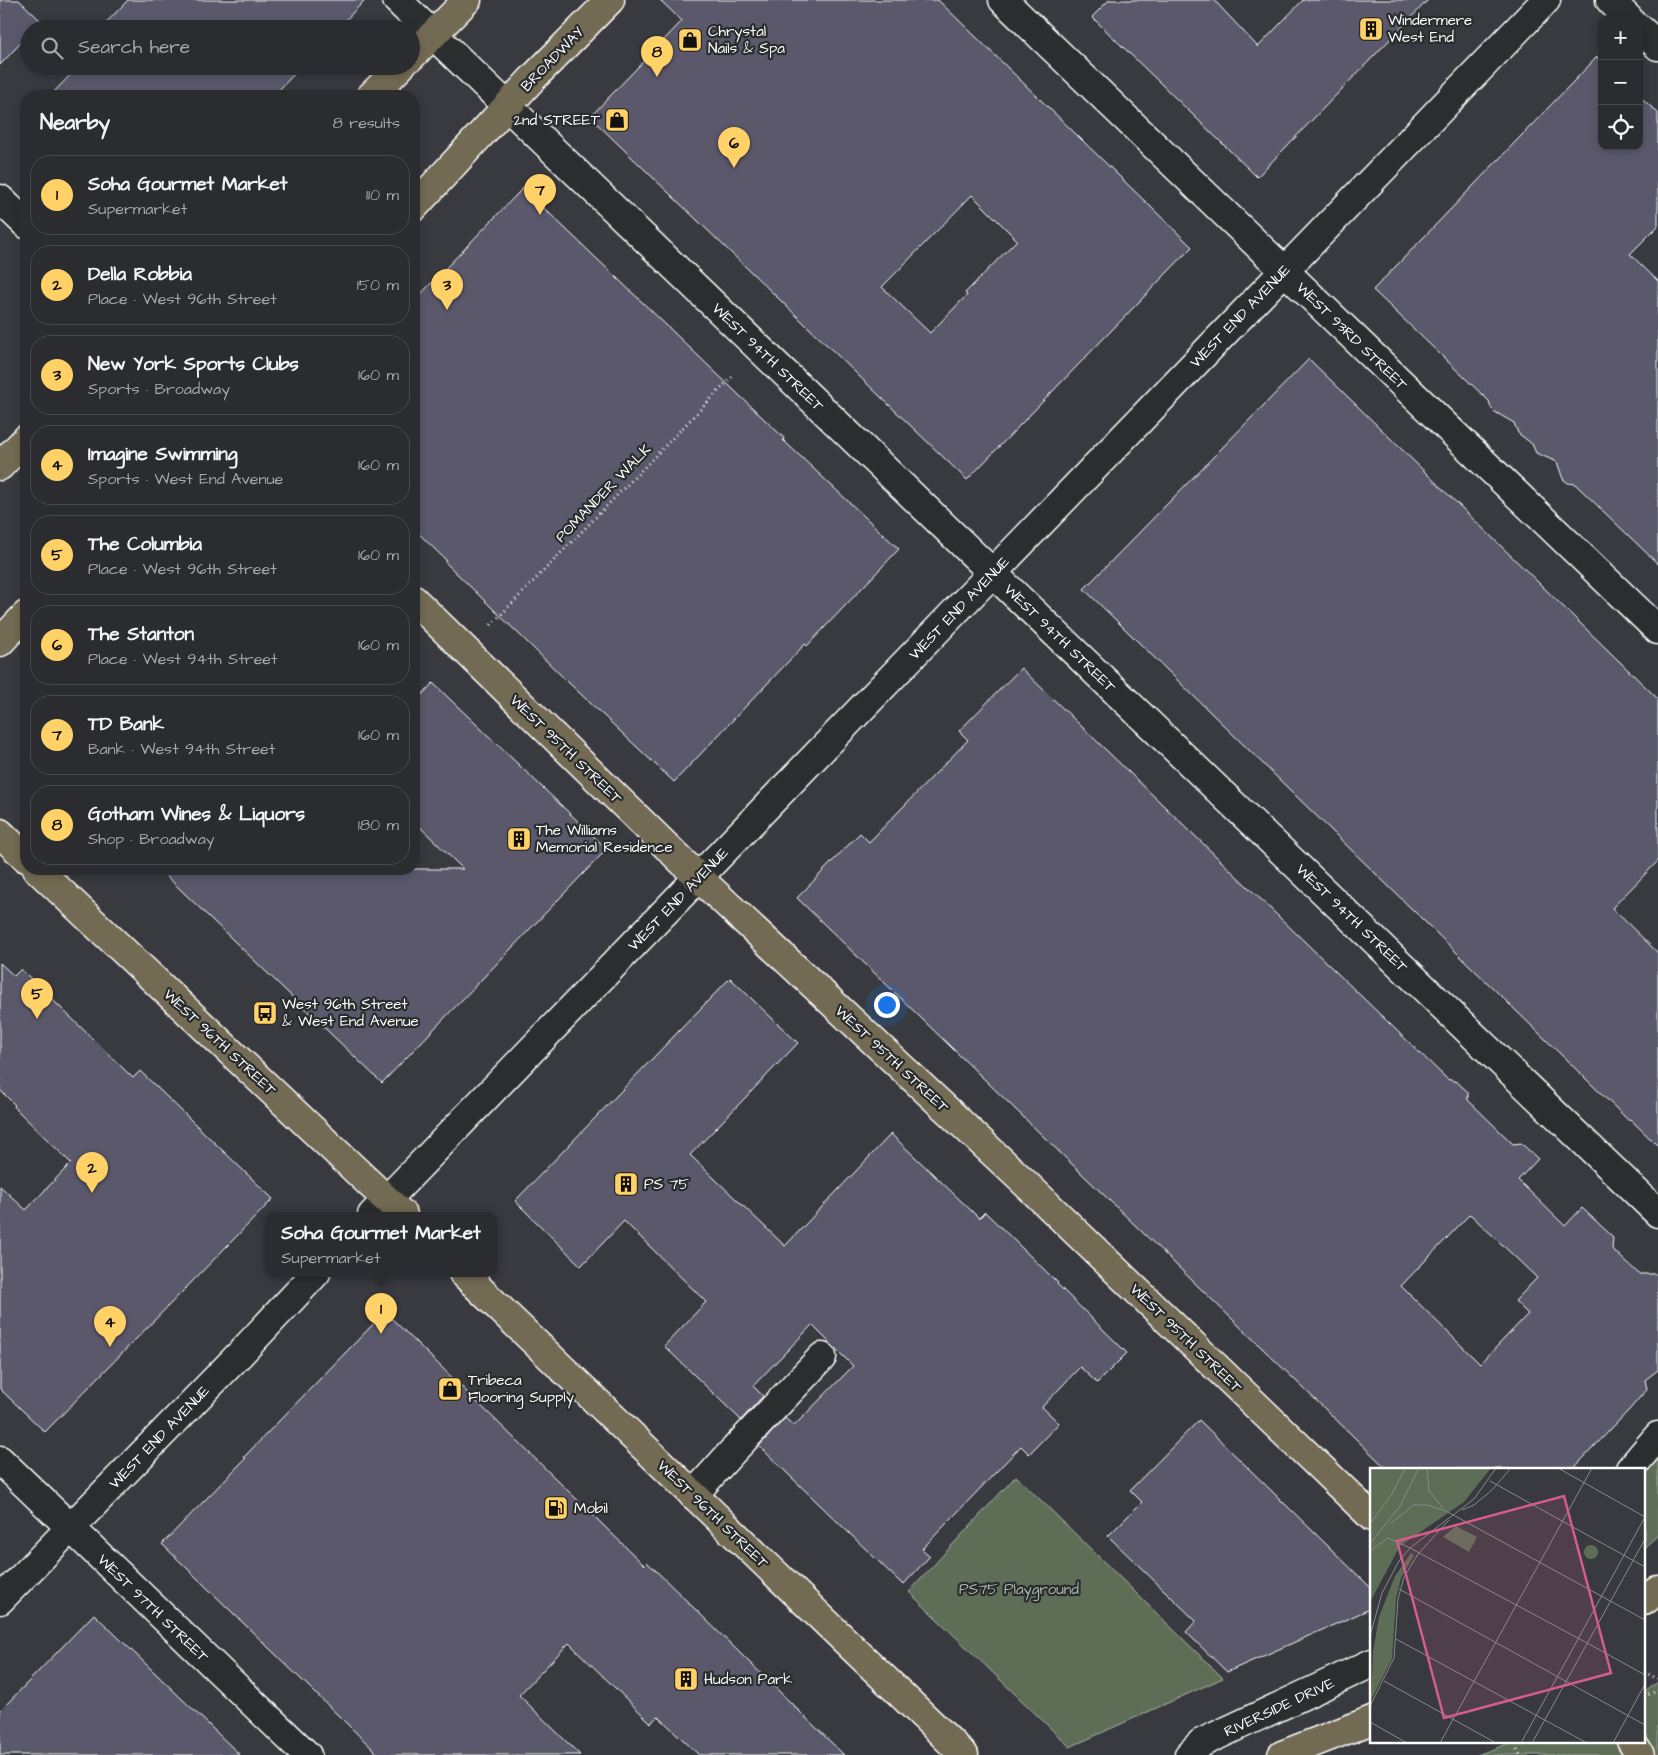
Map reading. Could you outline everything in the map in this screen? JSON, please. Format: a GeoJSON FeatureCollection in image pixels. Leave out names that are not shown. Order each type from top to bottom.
{"type":"FeatureCollection","features":[{"type":"Feature","properties":{"kind":"main road"},"geometry":{"type":"LineString","coordinates":[[420,48],[468,0]]}},
{"type":"Feature","properties":{"kind":"main road","name":"BROADWAY"},"geometry":{"type":"LineString","coordinates":[[420,200],[506,106],[610,0]]}},
{"type":"Feature","properties":{"kind":"main road"},"geometry":{"type":"LineString","coordinates":[[377,90],[393,75]]}},
{"type":"Feature","properties":{"kind":"main road"},"geometry":{"type":"LineString","coordinates":[[0,466],[20,445]]}},
{"type":"Feature","properties":{"kind":"main road","name":"WEST 95TH STREET"},"geometry":{"type":"LineString","coordinates":[[420,606],[699,878],[1024,1182],[1370,1515]]}},
{"type":"Feature","properties":{"kind":"main road"},"geometry":{"type":"LineString","coordinates":[[0,642],[20,621]]}},
{"type":"Feature","properties":{"kind":"main road"},"geometry":{"type":"LineString","coordinates":[[0,834],[20,852]]}},
{"type":"Feature","properties":{"kind":"main road","name":"WEST 96TH STREET"},"geometry":{"type":"LineString","coordinates":[[43,875],[387,1210]]}},
{"type":"Feature","properties":{"kind":"main road","name":"WEST 96TH STREET"},"geometry":{"type":"LineString","coordinates":[[467,1277],[964,1755]]}},
{"type":"Feature","properties":{"kind":"main road"},"geometry":{"type":"LineString","coordinates":[[1646,1599],[1658,1590]]}},
{"type":"Feature","properties":{"kind":"main road"},"geometry":{"type":"LineString","coordinates":[[1282,1755],[1370,1721]]}},
{"type":"Feature","properties":{"kind":"main road"},"geometry":{"type":"LineString","coordinates":[[1632,1742],[1640,1755]]}},
{"type":"Feature","properties":{"kind":"street","name":"WEST 94TH STREET"},"geometry":{"type":"LineString","coordinates":[[397,0],[418,20]]}},
{"type":"Feature","properties":{"kind":"street","name":"WEST 93RD STREET"},"geometry":{"type":"LineString","coordinates":[[1003,0],[1658,630]]}},
{"type":"Feature","properties":{"kind":"street","name":"WEST END AVENUE"},"geometry":{"type":"LineString","coordinates":[[387,1210],[699,878],[1546,0]]}},
{"type":"Feature","properties":{"kind":"street"},"geometry":{"type":"LineString","coordinates":[[1610,0],[1625,15]]}},
{"type":"Feature","properties":{"kind":"street","name":"WEST 94TH STREET"},"geometry":{"type":"LineString","coordinates":[[420,22],[1658,1213]]}},
{"type":"Feature","properties":{"kind":"street"},"geometry":{"type":"LineString","coordinates":[[1643,32],[1658,46]]}},
{"type":"Feature","properties":{"kind":"street"},"geometry":{"type":"LineString","coordinates":[[0,198],[20,218]]}},
{"type":"Feature","properties":{"kind":"street","name":"WEST END AVENUE"},"geometry":{"type":"LineString","coordinates":[[0,1600],[312,1277]]}},
{"type":"Feature","properties":{"kind":"street"},"geometry":{"type":"LineString","coordinates":[[693,1494],[822,1358]]}},
{"type":"Feature","properties":{"kind":"street"},"geometry":{"type":"LineString","coordinates":[[1631,1468],[1658,1436]]}},
{"type":"Feature","properties":{"kind":"street","name":"WEST 97TH STREET"},"geometry":{"type":"LineString","coordinates":[[0,1460],[307,1755]]}},
{"type":"Feature","properties":{"kind":"street","name":"RIVERSIDE DRIVE"},"geometry":{"type":"LineString","coordinates":[[1189,1755],[1201,1743],[1370,1664]]}},
{"type":"Feature","properties":{"kind":"path","name":"POMANDER WALK"},"geometry":{"type":"LineString","coordinates":[[491,625],[732,377]]}},
{"type":"Feature","properties":{"kind":"path"},"geometry":{"type":"LineString","coordinates":[[1646,1673],[1658,1679]]}},
{"type":"Feature","properties":{"kind":"path"},"geometry":{"type":"LineString","coordinates":[[1646,1696],[1658,1690]]}},
{"type":"Feature","properties":{"kind":"path"},"geometry":{"type":"LineString","coordinates":[[1517,1749],[1520,1755]]}},
{"type":"Feature","properties":{"kind":"green space"},"geometry":{"type":"Polygon","coordinates":[[[1658,1455],[1658,1535],[1646,1546],[1646,1469],[1658,1455]]]}},
{"type":"Feature","properties":{"kind":"green space","name":"PS75 Playground"},"geometry":{"type":"Polygon","coordinates":[[[1016,1476],[1223,1678],[1070,1747],[909,1592],[1016,1476]]]}},
{"type":"Feature","properties":{"kind":"green space"},"geometry":{"type":"Polygon","coordinates":[[[1658,1682],[1658,1755],[1477,1755],[1513,1742],[1646,1742],[1646,1691],[1658,1682]]]}},
{"type":"Feature","properties":{"kind":"building"},"geometry":{"type":"Polygon","coordinates":[[[0,0],[19,0],[40,20],[20,20],[20,44],[0,65],[0,0]]]}},
{"type":"Feature","properties":{"kind":"building"},"geometry":{"type":"Polygon","coordinates":[[[128,0],[365,0],[346,20],[109,20],[128,0]]]}},
{"type":"Feature","properties":{"kind":"building"},"geometry":{"type":"Polygon","coordinates":[[[660,0],[938,0],[1192,247],[967,480],[590,117],[682,21],[660,0]],[[972,195],[882,287],[930,333],[967,295],[965,293],[1017,240],[972,195]]]}},
{"type":"Feature","properties":{"kind":"building"},"geometry":{"type":"Polygon","coordinates":[[[1109,0],[1214,0],[1258,47],[1303,0],[1428,0],[1257,177],[1092,17],[1109,0]]]}},
{"type":"Feature","properties":{"kind":"building"},"geometry":{"type":"Polygon","coordinates":[[[1597,57],[1598,150],[1643,150],[1643,100],[1658,113],[1658,226],[1630,254],[1658,281],[1658,564],[1575,484],[1568,483],[1563,479],[1557,462],[1536,453],[1532,444],[1518,433],[1514,423],[1495,412],[1491,408],[1489,401],[1373,290],[1597,57]]]}},
{"type":"Feature","properties":{"kind":"building"},"geometry":{"type":"Polygon","coordinates":[[[70,75],[293,75],[279,90],[56,90],[70,75]]]}},
{"type":"Feature","properties":{"kind":"building"},"geometry":{"type":"Polygon","coordinates":[[[523,188],[784,438],[783,440],[899,549],[807,646],[805,644],[674,782],[569,683],[445,562],[446,560],[420,535],[420,295],[523,188]]]}},
{"type":"Feature","properties":{"kind":"building"},"geometry":{"type":"Polygon","coordinates":[[[1309,359],[1658,699],[1658,861],[1612,908],[1658,953],[1658,1146],[1630,1119],[1628,1120],[1084,589],[1309,359]]]}},
{"type":"Feature","properties":{"kind":"building"},"geometry":{"type":"Polygon","coordinates":[[[1021,668],[1447,1079],[1457,1082],[1468,1092],[1468,1100],[1513,1144],[1521,1143],[1538,1159],[1518,1180],[1565,1226],[1582,1208],[1613,1237],[1612,1249],[1639,1274],[1658,1274],[1658,1370],[1645,1380],[1647,1389],[1630,1409],[1574,1468],[1386,1468],[797,898],[860,833],[869,842],[968,740],[959,731],[1021,668]],[[1470,1214],[1401,1286],[1480,1364],[1528,1314],[1515,1301],[1537,1278],[1470,1214]]]}},
{"type":"Feature","properties":{"kind":"building"},"geometry":{"type":"Polygon","coordinates":[[[433,683],[607,849],[382,1083],[165,875],[420,875],[420,869],[463,869],[420,827],[420,697],[433,683]]]}},
{"type":"Feature","properties":{"kind":"building"},"geometry":{"type":"Polygon","coordinates":[[[0,963],[14,976],[21,969],[133,1078],[140,1071],[273,1199],[45,1432],[0,1389],[0,1186],[26,1210],[71,1163],[14,1107],[15,1105],[0,1090],[0,963]]]}},
{"type":"Feature","properties":{"kind":"building"},"geometry":{"type":"Polygon","coordinates":[[[730,978],[798,1043],[690,1155],[785,1246],[891,1134],[979,1218],[985,1212],[1127,1353],[1097,1383],[1080,1367],[1042,1407],[1059,1423],[1029,1454],[1021,1446],[922,1549],[930,1556],[903,1585],[759,1446],[785,1418],[794,1426],[853,1366],[812,1325],[753,1386],[763,1396],[741,1420],[664,1346],[706,1302],[624,1221],[581,1266],[515,1201],[730,978]]]}},
{"type":"Feature","properties":{"kind":"building"},"geometry":{"type":"Polygon","coordinates":[[[385,1312],[644,1565],[647,1562],[844,1755],[699,1755],[658,1716],[651,1723],[569,1643],[519,1695],[580,1755],[379,1755],[162,1544],[385,1312]]]}},
{"type":"Feature","properties":{"kind":"building"},"geometry":{"type":"Polygon","coordinates":[[[1199,1420],[1370,1587],[1370,1609],[1227,1672],[1186,1632],[1196,1621],[1108,1536],[1142,1502],[1130,1490],[1199,1420]]]}},
{"type":"Feature","properties":{"kind":"building"},"geometry":{"type":"Polygon","coordinates":[[[94,1614],[240,1755],[0,1755],[0,1711],[94,1614]]]}},
{"type":"Feature","properties":{"kind":"place","name":"Windermere West End"},"geometry":{"type":"Point","coordinates":[1371,29]}},
{"type":"Feature","properties":{"kind":"place","name":"Chrystal Nails & Spa"},"geometry":{"type":"Point","coordinates":[690,40]}},
{"type":"Feature","properties":{"kind":"place","name":"Gotham Wines & Liquors"},"geometry":{"type":"Point","coordinates":[657,77]}},
{"type":"Feature","properties":{"kind":"place","name":"2nd STREET"},"geometry":{"type":"Point","coordinates":[617,120]}},
{"type":"Feature","properties":{"kind":"place","name":"The Stanton"},"geometry":{"type":"Point","coordinates":[734,168]}},
{"type":"Feature","properties":{"kind":"place","name":"TD Bank"},"geometry":{"type":"Point","coordinates":[540,215]}},
{"type":"Feature","properties":{"kind":"place","name":"New York Sports Clubs"},"geometry":{"type":"Point","coordinates":[447,310]}},
{"type":"Feature","properties":{"kind":"place","name":"The Williams Memorial Residence"},"geometry":{"type":"Point","coordinates":[519,839]}},
{"type":"Feature","properties":{"kind":"place","name":"West 96th Street & West End Avenue"},"geometry":{"type":"Point","coordinates":[265,1013]}},
{"type":"Feature","properties":{"kind":"place","name":"The Columbia"},"geometry":{"type":"Point","coordinates":[37,1019]}},
{"type":"Feature","properties":{"kind":"place","name":"PS 75"},"geometry":{"type":"Point","coordinates":[626,1184]}},
{"type":"Feature","properties":{"kind":"place","name":"Della Robbia"},"geometry":{"type":"Point","coordinates":[92,1193]}},
{"type":"Feature","properties":{"kind":"place","name":"Soha Gourmet Market"},"geometry":{"type":"Point","coordinates":[381,1334]}},
{"type":"Feature","properties":{"kind":"place","name":"Imagine Swimming"},"geometry":{"type":"Point","coordinates":[110,1347]}},
{"type":"Feature","properties":{"kind":"place","name":"Tribeca Flooring Supply"},"geometry":{"type":"Point","coordinates":[450,1389]}},
{"type":"Feature","properties":{"kind":"place","name":"Mobil"},"geometry":{"type":"Point","coordinates":[556,1508]}},
{"type":"Feature","properties":{"kind":"place","name":"Hudson Park"},"geometry":{"type":"Point","coordinates":[686,1679]}}]}
